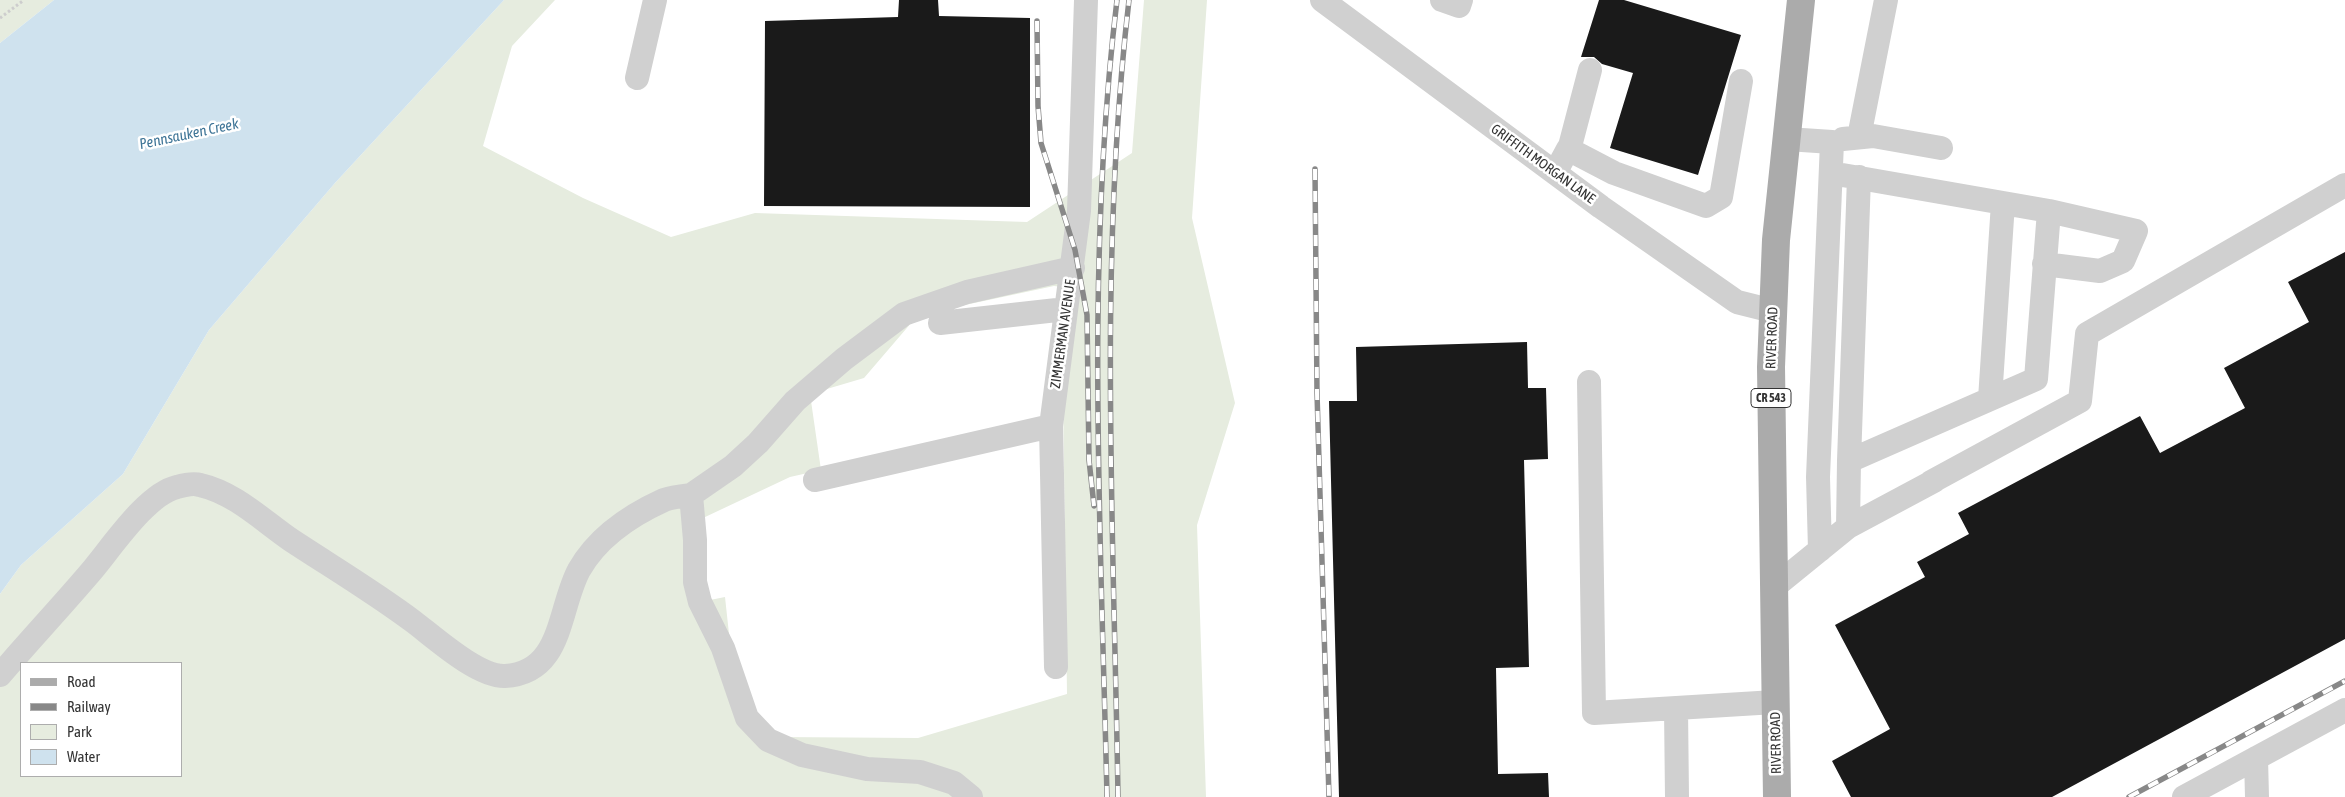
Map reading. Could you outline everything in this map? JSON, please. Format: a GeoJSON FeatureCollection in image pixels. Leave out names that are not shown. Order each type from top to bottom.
{"type":"FeatureCollection","features":[{"type":"Feature","properties":{"kind":"main road","name":"RIVER ROAD"},"geometry":{"type":"LineString","coordinates":[[1778,797],[1773,588],[1771,367],[1776,240],[1801,0]]}},
{"type":"Feature","properties":{"kind":"street"},"geometry":{"type":"LineString","coordinates":[[637,78],[655,0]]}},
{"type":"Feature","properties":{"kind":"street","name":"ZIMMERMAN AVENUE"},"geometry":{"type":"LineString","coordinates":[[1056,667],[1051,426],[1079,211],[1086,0]]}},
{"type":"Feature","properties":{"kind":"street"},"geometry":{"type":"LineString","coordinates":[[1442,0],[1459,6],[1461,0]]}},
{"type":"Feature","properties":{"kind":"street"},"geometry":{"type":"LineString","coordinates":[[1859,137],[1886,0]]}},
{"type":"Feature","properties":{"kind":"street","name":"GRIFFITH MORGAN LANE"},"geometry":{"type":"LineString","coordinates":[[1332,3],[1555,173],[1737,302],[1773,311]]}},
{"type":"Feature","properties":{"kind":"street"},"geometry":{"type":"LineString","coordinates":[[1555,173],[1569,150],[1590,70]]}},
{"type":"Feature","properties":{"kind":"street"},"geometry":{"type":"LineString","coordinates":[[1569,150],[1614,173],[1706,206],[1721,197],[1741,81]]}},
{"type":"Feature","properties":{"kind":"street"},"geometry":{"type":"LineString","coordinates":[[1787,139],[1832,142],[1873,136],[1941,148]]}},
{"type":"Feature","properties":{"kind":"street"},"geometry":{"type":"LineString","coordinates":[[1820,550],[1818,477],[1832,142]]}},
{"type":"Feature","properties":{"kind":"street"},"geometry":{"type":"LineString","coordinates":[[1831,172],[2048,211],[2136,231],[2123,261],[2100,271],[2044,264]]}},
{"type":"Feature","properties":{"kind":"street"},"geometry":{"type":"LineString","coordinates":[[1848,527],[1859,177]]}},
{"type":"Feature","properties":{"kind":"street"},"geometry":{"type":"LineString","coordinates":[[1773,588],[1848,527],[2080,401],[2086,334],[2345,185]]}},
{"type":"Feature","properties":{"kind":"street"},"geometry":{"type":"LineString","coordinates":[[1990,399],[2003,203]]}},
{"type":"Feature","properties":{"kind":"street"},"geometry":{"type":"LineString","coordinates":[[1849,461],[2036,379],[2048,211]]}},
{"type":"Feature","properties":{"kind":"street"},"geometry":{"type":"LineString","coordinates":[[940,323],[1070,288]]}},
{"type":"Feature","properties":{"kind":"street"},"geometry":{"type":"LineString","coordinates":[[0,675],[91,572],[120,534],[156,498],[175,487],[198,484],[241,503],[327,564],[378,595],[479,669],[503,676],[526,672],[542,661],[560,624],[579,570],[608,534],[630,518],[666,499],[691,495],[733,466],[758,443],[795,401],[844,358],[904,314],[967,292],[1070,288]]}},
{"type":"Feature","properties":{"kind":"street"},"geometry":{"type":"LineString","coordinates":[[1589,382],[1594,713],[1775,702]]}},
{"type":"Feature","properties":{"kind":"street"},"geometry":{"type":"LineString","coordinates":[[815,480],[1051,426]]}},
{"type":"Feature","properties":{"kind":"street"},"geometry":{"type":"LineString","coordinates":[[691,495],[695,540],[695,582],[700,602],[723,648],[747,718],[768,740],[802,755],[867,768],[920,772],[954,783],[971,797]]}},
{"type":"Feature","properties":{"kind":"street"},"geometry":{"type":"LineString","coordinates":[[1676,708],[1677,797]]}},
{"type":"Feature","properties":{"kind":"street"},"geometry":{"type":"LineString","coordinates":[[2184,797],[2345,710]]}},
{"type":"Feature","properties":{"kind":"street"},"geometry":{"type":"LineString","coordinates":[[2256,758],[2257,797]]}},
{"type":"Feature","properties":{"kind":"path"},"geometry":{"type":"LineString","coordinates":[[0,18],[24,0]]}},
{"type":"Feature","properties":{"kind":"green space"},"geometry":{"type":"Polygon","coordinates":[[[0,0],[54,0],[0,43],[0,0]]]}},
{"type":"Feature","properties":{"kind":"green space"},"geometry":{"type":"Polygon","coordinates":[[[504,0],[555,0],[512,46],[483,146],[583,198],[671,237],[755,213],[1027,222],[1132,153],[1144,0],[1207,0],[1192,218],[1235,403],[1197,525],[1206,797],[0,797],[0,594],[21,565],[123,474],[209,330],[335,183],[504,0]],[[1054,286],[918,315],[864,378],[810,394],[821,470],[790,477],[703,518],[705,601],[725,597],[730,643],[755,720],[777,737],[918,738],[1067,694],[1063,395],[1070,288],[1054,286]]]}},
{"type":"Feature","properties":{"kind":"water","name":"Pennsauken Creek"},"geometry":{"type":"Polygon","coordinates":[[[54,0],[504,0],[335,183],[209,330],[123,474],[21,565],[0,594],[0,43],[54,0]]]}},
{"type":"Feature","properties":{"kind":"building"},"geometry":{"type":"Polygon","coordinates":[[[899,0],[938,0],[939,16],[1030,18],[1030,207],[764,206],[765,21],[898,17],[899,0]]]}},
{"type":"Feature","properties":{"kind":"building"},"geometry":{"type":"Polygon","coordinates":[[[1599,0],[1624,0],[1741,35],[1698,175],[1610,148],[1633,73],[1602,64],[1594,57],[1581,57],[1599,0]]]}},
{"type":"Feature","properties":{"kind":"building"},"geometry":{"type":"Polygon","coordinates":[[[2345,252],[2345,639],[2052,797],[1851,797],[1832,761],[1890,729],[1835,625],[1925,577],[1917,562],[1969,534],[1958,513],[2140,416],[2160,453],[2245,408],[2224,368],[2309,322],[2288,282],[2345,252]]]}},
{"type":"Feature","properties":{"kind":"building"},"geometry":{"type":"Polygon","coordinates":[[[1527,342],[1528,388],[1546,388],[1548,459],[1524,460],[1529,667],[1496,668],[1498,774],[1548,773],[1549,797],[1339,797],[1329,401],[1357,401],[1356,347],[1527,342]]]}},
{"type":"Feature","properties":{"kind":"railway"},"geometry":{"type":"LineString","coordinates":[[1107,797],[1099,498],[1098,298],[1107,99],[1117,0]]}},
{"type":"Feature","properties":{"kind":"railway"},"geometry":{"type":"LineString","coordinates":[[1118,797],[1110,398],[1111,298],[1119,99],[1129,0]]}},
{"type":"Feature","properties":{"kind":"railway"},"geometry":{"type":"LineString","coordinates":[[1037,21],[1038,106],[1041,143],[1075,250],[1087,315],[1089,460],[1094,506]]}},
{"type":"Feature","properties":{"kind":"railway"},"geometry":{"type":"LineString","coordinates":[[1315,169],[1317,393],[1329,797]]}},
{"type":"Feature","properties":{"kind":"railway"},"geometry":{"type":"LineString","coordinates":[[2129,797],[2345,681]]}}]}
